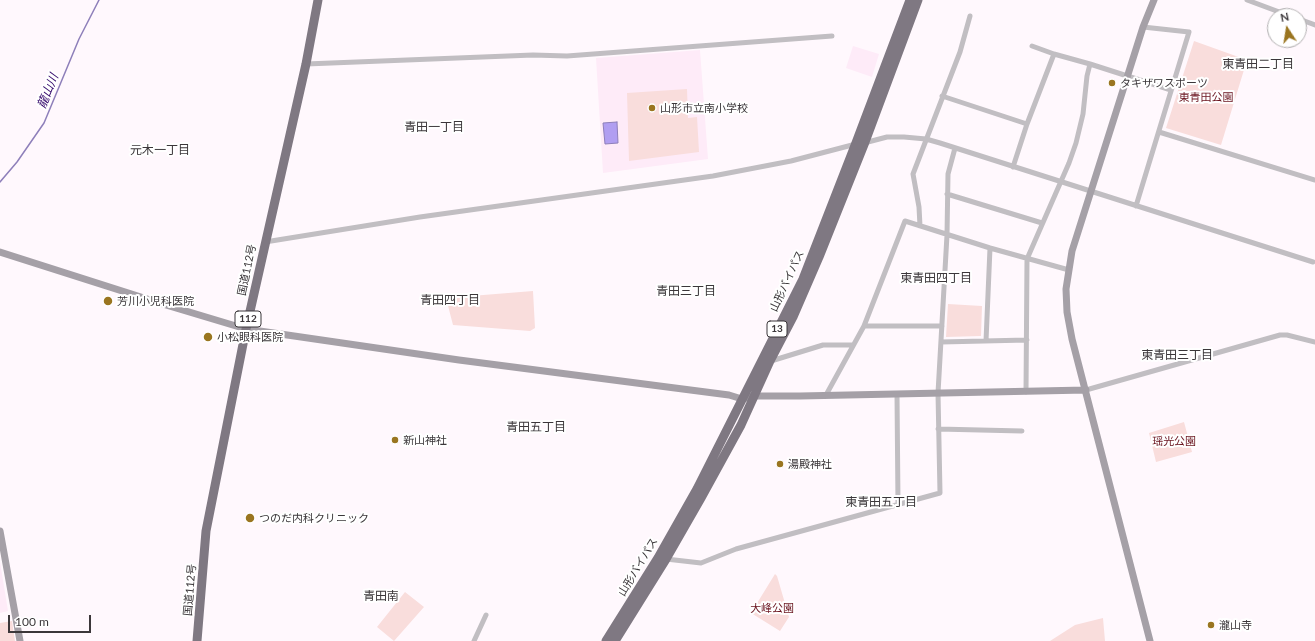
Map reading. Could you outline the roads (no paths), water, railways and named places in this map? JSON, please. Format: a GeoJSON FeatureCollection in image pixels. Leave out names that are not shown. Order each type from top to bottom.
{"type":"FeatureCollection","features":[{"type":"Feature","properties":{"kind":"highway","name":"国道112号"},"geometry":{"type":"LineString","coordinates":[[197,641],[206,531],[246,329],[306,64],[318,0]]}},
{"type":"Feature","properties":{"kind":"highway","name":"山形バイパス"},"geometry":{"type":"LineString","coordinates":[[615,641],[666,559],[724,456],[793,317],[819,258],[861,143],[910,0]]}},
{"type":"Feature","properties":{"kind":"highway","name":"山形バイパス"},"geometry":{"type":"LineString","coordinates":[[606,641],[658,558],[697,489],[803,279],[861,143],[918,0]]}},
{"type":"Feature","properties":{"kind":"street"},"geometry":{"type":"LineString","coordinates":[[1150,641],[1072,339],[1067,312],[1066,289],[1072,251],[1143,27],[1154,0]]}},
{"type":"Feature","properties":{"kind":"street"},"geometry":{"type":"LineString","coordinates":[[1247,0],[1268,8]]}},
{"type":"Feature","properties":{"kind":"street"},"geometry":{"type":"LineString","coordinates":[[920,226],[919,207],[913,174],[960,52],[970,16]]}},
{"type":"Feature","properties":{"kind":"street"},"geometry":{"type":"LineString","coordinates":[[1136,206],[1189,32],[1143,27]]}},
{"type":"Feature","properties":{"kind":"street"},"geometry":{"type":"LineString","coordinates":[[306,64],[526,56],[567,56],[832,36]]}},
{"type":"Feature","properties":{"kind":"street"},"geometry":{"type":"LineString","coordinates":[[1032,46],[1172,90]]}},
{"type":"Feature","properties":{"kind":"street"},"geometry":{"type":"LineString","coordinates":[[1013,167],[1027,124],[1054,54]]}},
{"type":"Feature","properties":{"kind":"street"},"geometry":{"type":"LineString","coordinates":[[1026,392],[1027,259],[1069,163],[1076,143],[1083,114],[1086,76],[1090,64]]}},
{"type":"Feature","properties":{"kind":"street"},"geometry":{"type":"LineString","coordinates":[[942,96],[1027,124]]}},
{"type":"Feature","properties":{"kind":"street"},"geometry":{"type":"LineString","coordinates":[[1159,132],[1315,180]]}},
{"type":"Feature","properties":{"kind":"street"},"geometry":{"type":"LineString","coordinates":[[265,242],[420,217],[713,176],[790,161],[887,137],[904,137],[926,139],[1313,262]]}},
{"type":"Feature","properties":{"kind":"street"},"geometry":{"type":"LineString","coordinates":[[666,559],[701,563],[736,549],[940,493],[938,393],[948,235],[948,174],[955,148]]}},
{"type":"Feature","properties":{"kind":"street"},"geometry":{"type":"LineString","coordinates":[[947,194],[1042,223]]}},
{"type":"Feature","properties":{"kind":"street"},"geometry":{"type":"LineString","coordinates":[[826,396],[864,326],[905,221],[990,248],[1068,270]]}},
{"type":"Feature","properties":{"kind":"street"},"geometry":{"type":"LineString","coordinates":[[986,341],[990,248]]}},
{"type":"Feature","properties":{"kind":"street"},"geometry":{"type":"LineString","coordinates":[[0,252],[246,329],[452,359],[729,395],[742,399],[754,396],[826,396],[1086,390],[1280,335],[1287,335],[1315,342]]}},
{"type":"Feature","properties":{"kind":"street"},"geometry":{"type":"LineString","coordinates":[[864,326],[942,326]]}},
{"type":"Feature","properties":{"kind":"street"},"geometry":{"type":"LineString","coordinates":[[941,342],[1027,340]]}},
{"type":"Feature","properties":{"kind":"street"},"geometry":{"type":"LineString","coordinates":[[770,361],[823,345],[853,345]]}},
{"type":"Feature","properties":{"kind":"street"},"geometry":{"type":"LineString","coordinates":[[897,394],[898,504]]}},
{"type":"Feature","properties":{"kind":"street"},"geometry":{"type":"LineString","coordinates":[[938,429],[1022,431]]}},
{"type":"Feature","properties":{"kind":"street"},"geometry":{"type":"LineString","coordinates":[[0,531],[20,641]]}},
{"type":"Feature","properties":{"kind":"street"},"geometry":{"type":"LineString","coordinates":[[474,641],[486,615]]}},
{"type":"Feature","properties":{"kind":"waterway","name":"龍山川"},"geometry":{"type":"LineString","coordinates":[[0,182],[17,162],[44,123],[79,39],[99,0]]}},
{"type":"Feature","properties":{"kind":"place","name":"タキザワスポーツ"},"geometry":{"type":"Point","coordinates":[1112,83]}},
{"type":"Feature","properties":{"kind":"place","name":"山形市立南小学校"},"geometry":{"type":"Point","coordinates":[652,108]}},
{"type":"Feature","properties":{"kind":"place","name":"芳川小児科医院"},"geometry":{"type":"Point","coordinates":[108,301]}},
{"type":"Feature","properties":{"kind":"place","name":"小松眼科医院"},"geometry":{"type":"Point","coordinates":[208,337]}},
{"type":"Feature","properties":{"kind":"place","name":"新山神社"},"geometry":{"type":"Point","coordinates":[395,440]}},
{"type":"Feature","properties":{"kind":"place","name":"湯殿神社"},"geometry":{"type":"Point","coordinates":[780,464]}},
{"type":"Feature","properties":{"kind":"place","name":"つのだ内科クリニック"},"geometry":{"type":"Point","coordinates":[250,518]}},
{"type":"Feature","properties":{"kind":"place","name":"瀧山寺"},"geometry":{"type":"Point","coordinates":[1211,625]}},
{"type":"Feature","properties":{"kind":"district","name":"東青田二丁目"},"geometry":{"type":"Point","coordinates":[1258,64]}},
{"type":"Feature","properties":{"kind":"district","name":"青田一丁目"},"geometry":{"type":"Point","coordinates":[434,127]}},
{"type":"Feature","properties":{"kind":"district","name":"元木一丁目"},"geometry":{"type":"Point","coordinates":[160,150]}},
{"type":"Feature","properties":{"kind":"district","name":"東青田四丁目"},"geometry":{"type":"Point","coordinates":[936,278]}},
{"type":"Feature","properties":{"kind":"district","name":"青田三丁目"},"geometry":{"type":"Point","coordinates":[686,291]}},
{"type":"Feature","properties":{"kind":"district","name":"青田四丁目"},"geometry":{"type":"Point","coordinates":[450,300]}},
{"type":"Feature","properties":{"kind":"district","name":"東青田三丁目"},"geometry":{"type":"Point","coordinates":[1177,355]}},
{"type":"Feature","properties":{"kind":"district","name":"青田五丁目"},"geometry":{"type":"Point","coordinates":[536,427]}},
{"type":"Feature","properties":{"kind":"district","name":"東青田五丁目"},"geometry":{"type":"Point","coordinates":[881,502]}},
{"type":"Feature","properties":{"kind":"district","name":"青田南"},"geometry":{"type":"Point","coordinates":[381,596]}},
{"type":"Feature","properties":{"kind":"park label","name":"東青田公園"},"geometry":{"type":"Point","coordinates":[1206,97]}},
{"type":"Feature","properties":{"kind":"park label","name":"瑶光公園"},"geometry":{"type":"Point","coordinates":[1174,441]}},
{"type":"Feature","properties":{"kind":"park label","name":"大峰公園"},"geometry":{"type":"Point","coordinates":[772,608]}}]}
